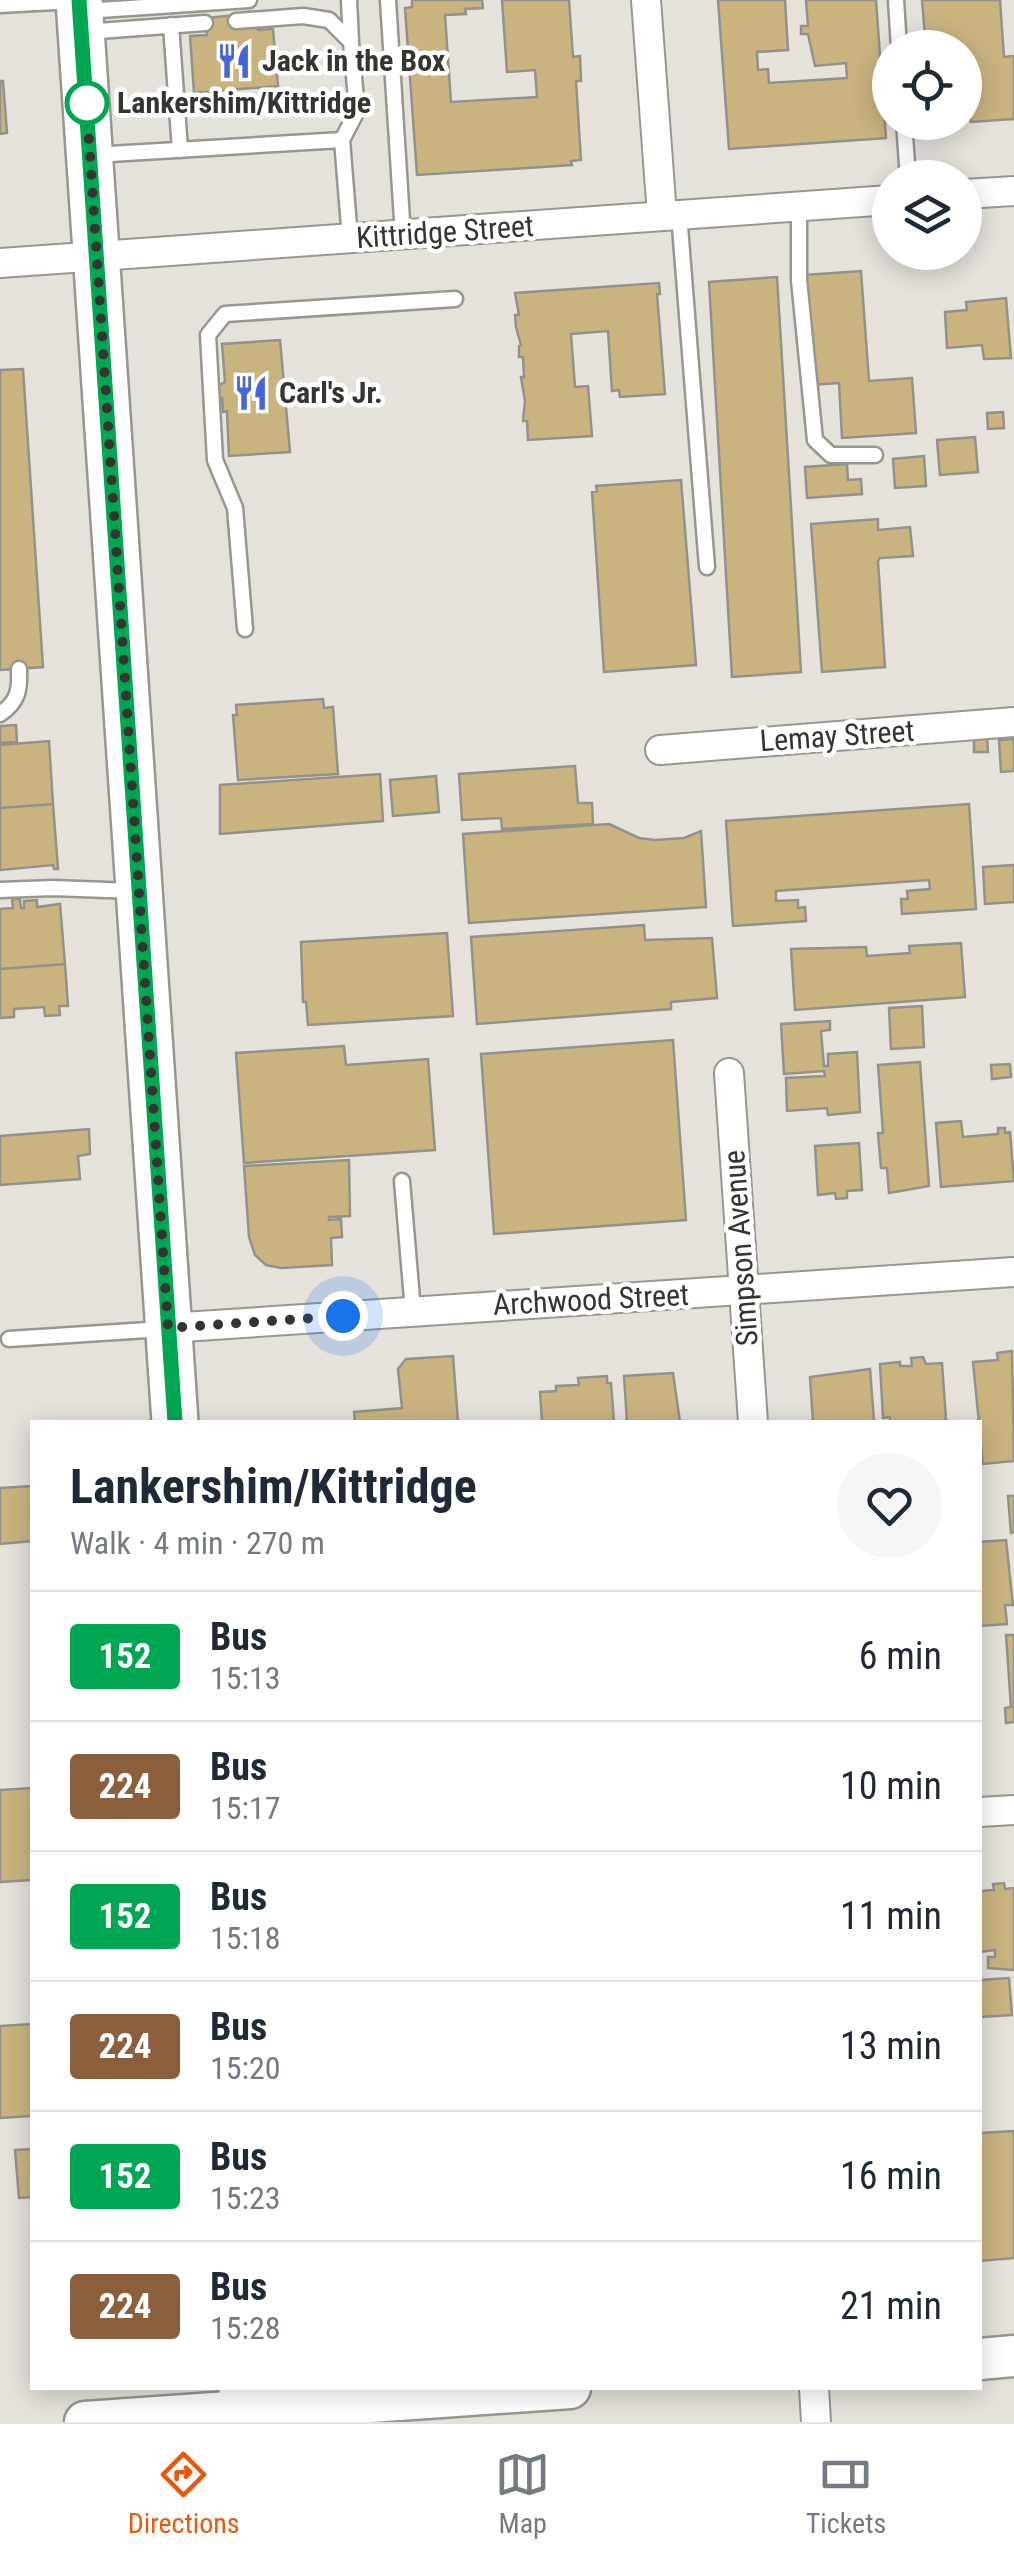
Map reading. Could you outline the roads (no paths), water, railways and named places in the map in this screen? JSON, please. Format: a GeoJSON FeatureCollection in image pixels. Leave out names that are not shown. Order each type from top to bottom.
{"type":"FeatureCollection","features":[{"type":"Feature","properties":{"kind":"main road"},"geometry":{"type":"LineString","coordinates":[[80,11],[175,1420]]}},
{"type":"Feature","properties":{"kind":"main road"},"geometry":{"type":"LineString","coordinates":[[982,2359],[1014,2356]]}},
{"type":"Feature","properties":{"kind":"main road"},"geometry":{"type":"LineString","coordinates":[[86,2422],[243,2407],[524,2390]]}},
{"type":"Feature","properties":{"kind":"street"},"geometry":{"type":"LineString","coordinates":[[646,0],[671,215]]}},
{"type":"Feature","properties":{"kind":"street"},"geometry":{"type":"LineString","coordinates":[[982,193],[1014,191]]}},
{"type":"Feature","properties":{"kind":"street","name":"Kittridge Street"},"geometry":{"type":"LineString","coordinates":[[0,263],[872,201]]}},
{"type":"Feature","properties":{"kind":"street","name":"Lemay Street"},"geometry":{"type":"LineString","coordinates":[[660,750],[1014,722]]}},
{"type":"Feature","properties":{"kind":"street","name":"Simpson Avenue"},"geometry":{"type":"LineString","coordinates":[[729,1073],[753,1420]]}},
{"type":"Feature","properties":{"kind":"street","name":"Archwood Street"},"geometry":{"type":"LineString","coordinates":[[168,1328],[1014,1272]]}},
{"type":"Feature","properties":{"kind":"street"},"geometry":{"type":"LineString","coordinates":[[982,1812],[1014,1810]]}},
{"type":"Feature","properties":{"kind":"street"},"geometry":{"type":"LineString","coordinates":[[814,2390],[816,2422]]}},
{"type":"Feature","properties":{"kind":"lane"},"geometry":{"type":"LineString","coordinates":[[80,11],[249,0]]}},
{"type":"Feature","properties":{"kind":"lane"},"geometry":{"type":"LineString","coordinates":[[349,0],[357,111],[342,140],[350,240]]}},
{"type":"Feature","properties":{"kind":"lane"},"geometry":{"type":"LineString","coordinates":[[388,0],[403,236]]}},
{"type":"Feature","properties":{"kind":"lane"},"geometry":{"type":"LineString","coordinates":[[896,0],[898,30]]}},
{"type":"Feature","properties":{"kind":"lane"},"geometry":{"type":"LineString","coordinates":[[0,5],[80,11],[171,26],[205,23]]}},
{"type":"Feature","properties":{"kind":"lane"},"geometry":{"type":"LineString","coordinates":[[236,22],[304,16],[329,20],[351,42]]}},
{"type":"Feature","properties":{"kind":"lane"},"geometry":{"type":"LineString","coordinates":[[171,26],[180,150]]}},
{"type":"Feature","properties":{"kind":"lane"},"geometry":{"type":"LineString","coordinates":[[90,155],[342,140]]}},
{"type":"Feature","properties":{"kind":"lane"},"geometry":{"type":"LineString","coordinates":[[800,206],[799,280],[815,440],[831,455],[875,455]]}},
{"type":"Feature","properties":{"kind":"lane"},"geometry":{"type":"LineString","coordinates":[[671,215],[707,566]]}},
{"type":"Feature","properties":{"kind":"lane"},"geometry":{"type":"LineString","coordinates":[[245,629],[235,508],[215,460],[208,335],[225,314],[455,299]]}},
{"type":"Feature","properties":{"kind":"lane"},"geometry":{"type":"LineString","coordinates":[[0,714],[12,706],[20,690],[19,669]]}},
{"type":"Feature","properties":{"kind":"lane"},"geometry":{"type":"LineString","coordinates":[[0,890],[139,891]]}},
{"type":"Feature","properties":{"kind":"lane"},"geometry":{"type":"LineString","coordinates":[[402,1181],[413,1311]]}},
{"type":"Feature","properties":{"kind":"lane"},"geometry":{"type":"LineString","coordinates":[[9,1339],[168,1328]]}},
{"type":"Feature","properties":{"kind":"place","name":"Jack in the Box"},"geometry":{"type":"Point","coordinates":[234,61]}},
{"type":"Feature","properties":{"kind":"place","name":"Lankershim/Kittridge"},"geometry":{"type":"Point","coordinates":[87,103]}},
{"type":"Feature","properties":{"kind":"place","name":"Carl's Jr."},"geometry":{"type":"Point","coordinates":[251,393]}}]}
